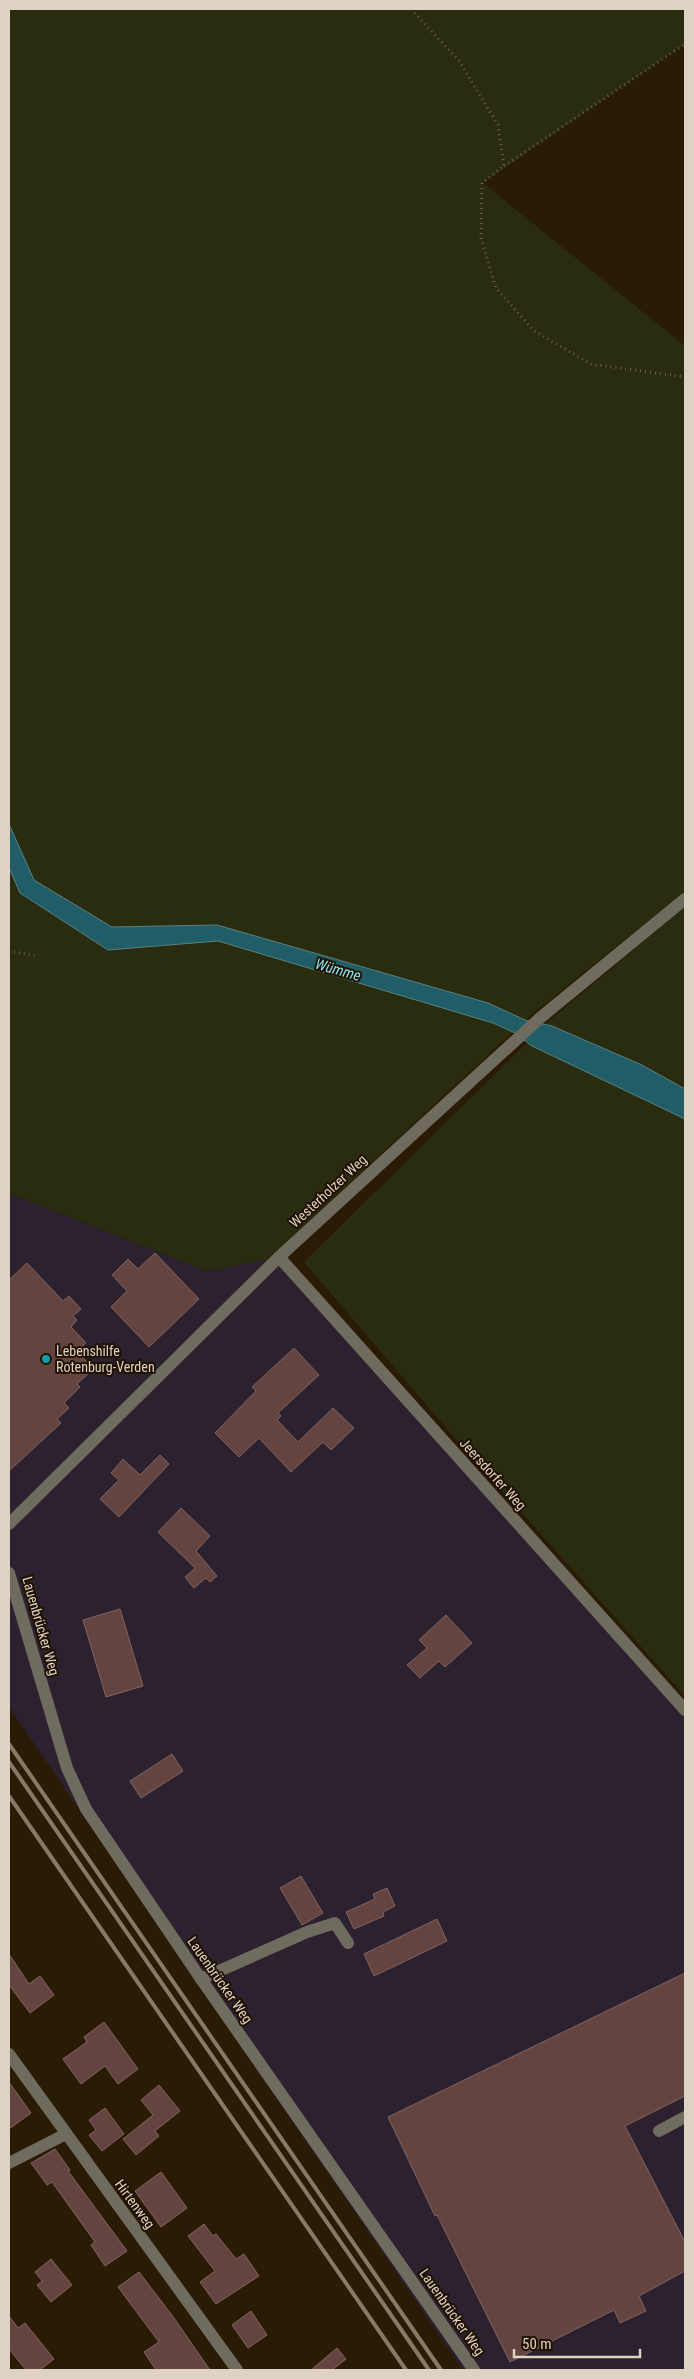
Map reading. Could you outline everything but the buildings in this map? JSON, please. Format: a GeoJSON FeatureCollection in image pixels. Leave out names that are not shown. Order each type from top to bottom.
{"type":"FeatureCollection","features":[{"type":"Feature","properties":{"kind":"street","name":"Westerholzer Weg"},"geometry":{"type":"LineString","coordinates":[[9,1524],[279,1257],[540,1018],[685,899]]}},
{"type":"Feature","properties":{"kind":"street","name":"Jeersdorfer Weg"},"geometry":{"type":"LineString","coordinates":[[279,1257],[685,1710]]}},
{"type":"Feature","properties":{"kind":"street","name":"Lauenbrücker Weg"},"geometry":{"type":"LineString","coordinates":[[9,1573],[67,1768],[75,1789],[111,1848],[474,2370]]}},
{"type":"Feature","properties":{"kind":"street"},"geometry":{"type":"LineString","coordinates":[[201,1979],[307,1932],[335,1923],[348,1943]]}},
{"type":"Feature","properties":{"kind":"street","name":"Hirtenweg"},"geometry":{"type":"LineString","coordinates":[[9,2054],[237,2370]]}},
{"type":"Feature","properties":{"kind":"street"},"geometry":{"type":"LineString","coordinates":[[659,2131],[685,2117]]}},
{"type":"Feature","properties":{"kind":"street"},"geometry":{"type":"LineString","coordinates":[[9,2163],[66,2134]]}},
{"type":"Feature","properties":{"kind":"path"},"geometry":{"type":"LineString","coordinates":[[410,9],[459,61],[498,125],[504,166]]}},
{"type":"Feature","properties":{"kind":"path"},"geometry":{"type":"LineString","coordinates":[[685,44],[504,166],[482,183],[481,238],[496,288],[534,331],[591,364],[685,377]]}},
{"type":"Feature","properties":{"kind":"path"},"geometry":{"type":"LineString","coordinates":[[9,952],[37,956]]}},
{"type":"Feature","properties":{"kind":"shaded area"},"geometry":{"type":"Polygon","coordinates":[[[9,1193],[207,1271],[279,1257],[685,1714],[685,2370],[463,2370],[9,1707],[9,1193]]]}},
{"type":"Feature","properties":{"kind":"green space"},"geometry":{"type":"Polygon","coordinates":[[[9,9],[685,9],[685,44],[483,183],[685,346],[685,891],[525,1020],[521,1018],[508,1030],[513,1032],[266,1260],[207,1271],[9,1193],[9,9]]]}},
{"type":"Feature","properties":{"kind":"green space"},"geometry":{"type":"Polygon","coordinates":[[[685,907],[685,1696],[441,1422],[304,1262],[550,1020],[685,907]]]}},
{"type":"Feature","properties":{"kind":"water","name":"Wümme"},"geometry":{"type":"Polygon","coordinates":[[[9,824],[34,880],[112,927],[217,925],[488,1003],[525,1020],[552,1026],[642,1065],[685,1089],[685,1119],[532,1046],[513,1032],[493,1023],[218,941],[108,950],[20,893],[9,868],[9,824]]]}},
{"type":"Feature","properties":{"kind":"railway"},"geometry":{"type":"LineString","coordinates":[[9,1744],[441,2370]]}},
{"type":"Feature","properties":{"kind":"railway"},"geometry":{"type":"LineString","coordinates":[[9,1762],[429,2370]]}},
{"type":"Feature","properties":{"kind":"railway"},"geometry":{"type":"LineString","coordinates":[[9,1796],[406,2370]]}},
{"type":"Feature","properties":{"kind":"place","name":"Lebenshilfe Rotenburg-Verden"},"geometry":{"type":"Point","coordinates":[46,1359]}}]}
